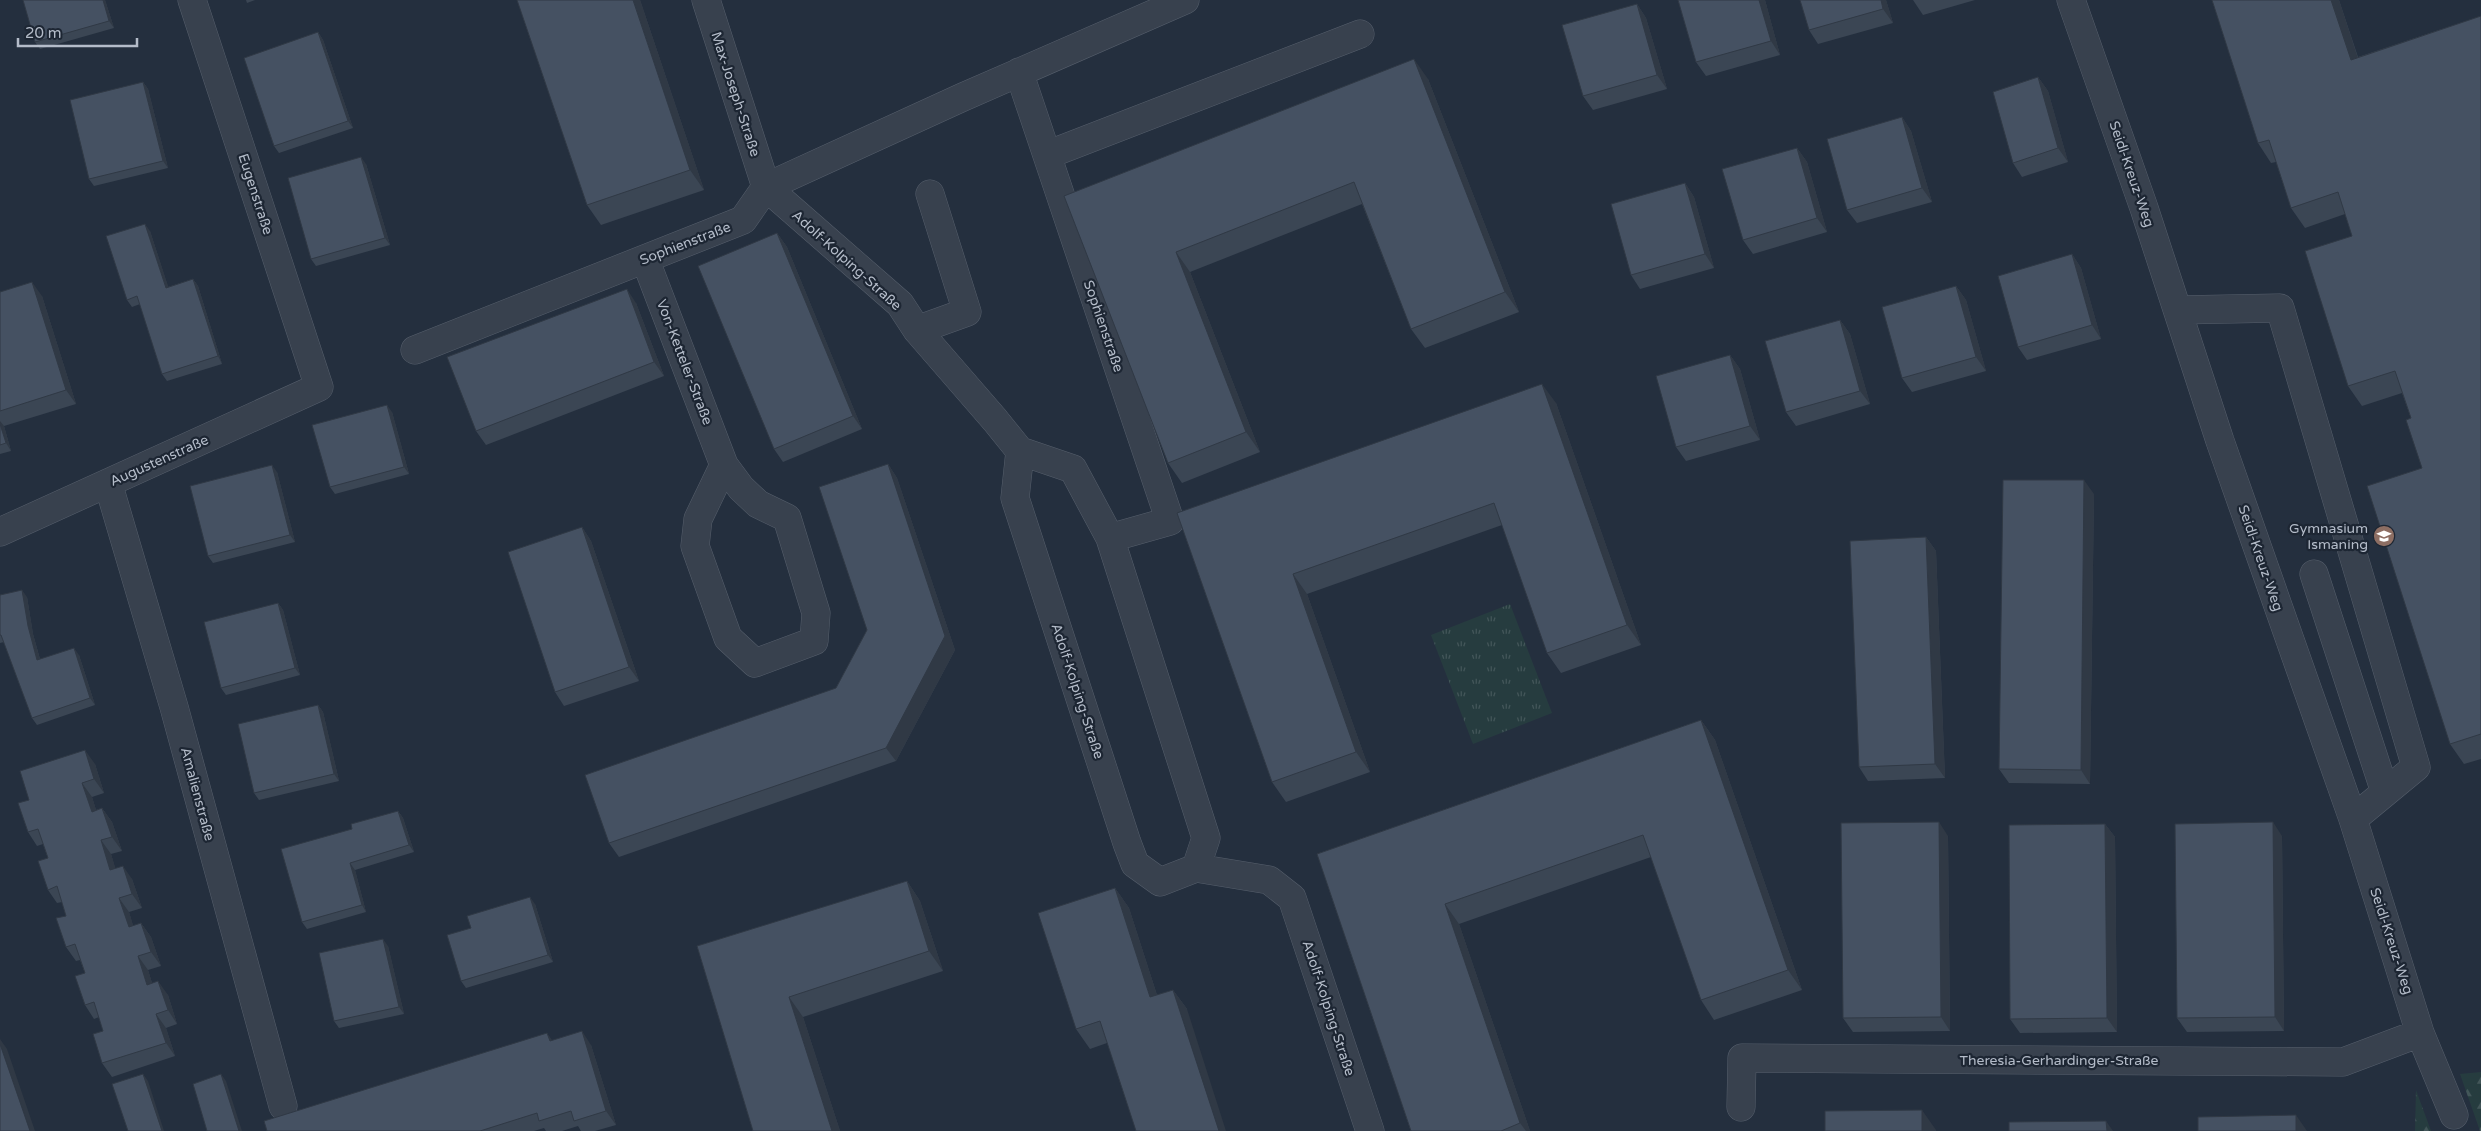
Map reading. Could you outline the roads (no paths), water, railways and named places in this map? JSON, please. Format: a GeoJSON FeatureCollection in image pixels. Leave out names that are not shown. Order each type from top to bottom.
{"type":"FeatureCollection","features":[{"type":"Feature","properties":{"kind":"street","name":"Eugenstraße"},"geometry":{"type":"LineString","coordinates":[[192,0],[319,387]]}},
{"type":"Feature","properties":{"kind":"street","name":"Max-Joseph-Straße"},"geometry":{"type":"LineString","coordinates":[[706,0],[766,187]]}},
{"type":"Feature","properties":{"kind":"street"},"geometry":{"type":"LineString","coordinates":[[766,187],[1019,72],[1156,7],[1185,0]]}},
{"type":"Feature","properties":{"kind":"street","name":"Seidl-Kreuz-Weg"},"geometry":{"type":"LineString","coordinates":[[2071,0],[2144,208],[2220,441],[2353,819],[2420,1033],[2454,1115]]}},
{"type":"Feature","properties":{"kind":"street"},"geometry":{"type":"LineString","coordinates":[[1047,155],[1360,34]]}},
{"type":"Feature","properties":{"kind":"street","name":"Sophienstraße"},"geometry":{"type":"LineString","coordinates":[[1019,72],[1170,521],[1110,538]]}},
{"type":"Feature","properties":{"kind":"street","name":"Sophienstraße"},"geometry":{"type":"LineString","coordinates":[[415,350],[743,220],[766,187]]}},
{"type":"Feature","properties":{"kind":"street","name":"Adolf-Kolping-Straße"},"geometry":{"type":"LineString","coordinates":[[766,187],[900,304],[916,330],[996,420],[1020,451],[1014,498],[1135,864],[1160,882],[1196,868],[1269,880],[1292,898],[1370,1131]]}},
{"type":"Feature","properties":{"kind":"street"},"geometry":{"type":"LineString","coordinates":[[916,330],[967,312],[930,194]]}},
{"type":"Feature","properties":{"kind":"street","name":"Von-Ketteler-Straße"},"geometry":{"type":"LineString","coordinates":[[646,258],[724,465],[741,488],[758,504],[787,518],[816,613],[814,641],[755,663],[728,638],[695,546],[698,519],[724,465]]}},
{"type":"Feature","properties":{"kind":"street"},"geometry":{"type":"LineString","coordinates":[[2178,310],[2280,308],[2416,767],[2353,819]]}},
{"type":"Feature","properties":{"kind":"street","name":"Augustenstraße"},"geometry":{"type":"LineString","coordinates":[[0,532],[319,387]]}},
{"type":"Feature","properties":{"kind":"street"},"geometry":{"type":"LineString","coordinates":[[1020,451],[1073,468],[1110,538],[1206,838],[1196,868]]}},
{"type":"Feature","properties":{"kind":"street","name":"Amalienstraße"},"geometry":{"type":"LineString","coordinates":[[108,483],[174,707],[283,1106]]}},
{"type":"Feature","properties":{"kind":"street"},"geometry":{"type":"LineString","coordinates":[[2314,574],[2385,792]]}},
{"type":"Feature","properties":{"kind":"street","name":"Theresia-Gerhardinger-Straße"},"geometry":{"type":"LineString","coordinates":[[1741,1107],[1742,1058],[2343,1062],[2420,1033]]}},
{"type":"Feature","properties":{"kind":"place","name":"Gymnasium Ismaning"},"geometry":{"type":"Point","coordinates":[2384,536]}}]}
